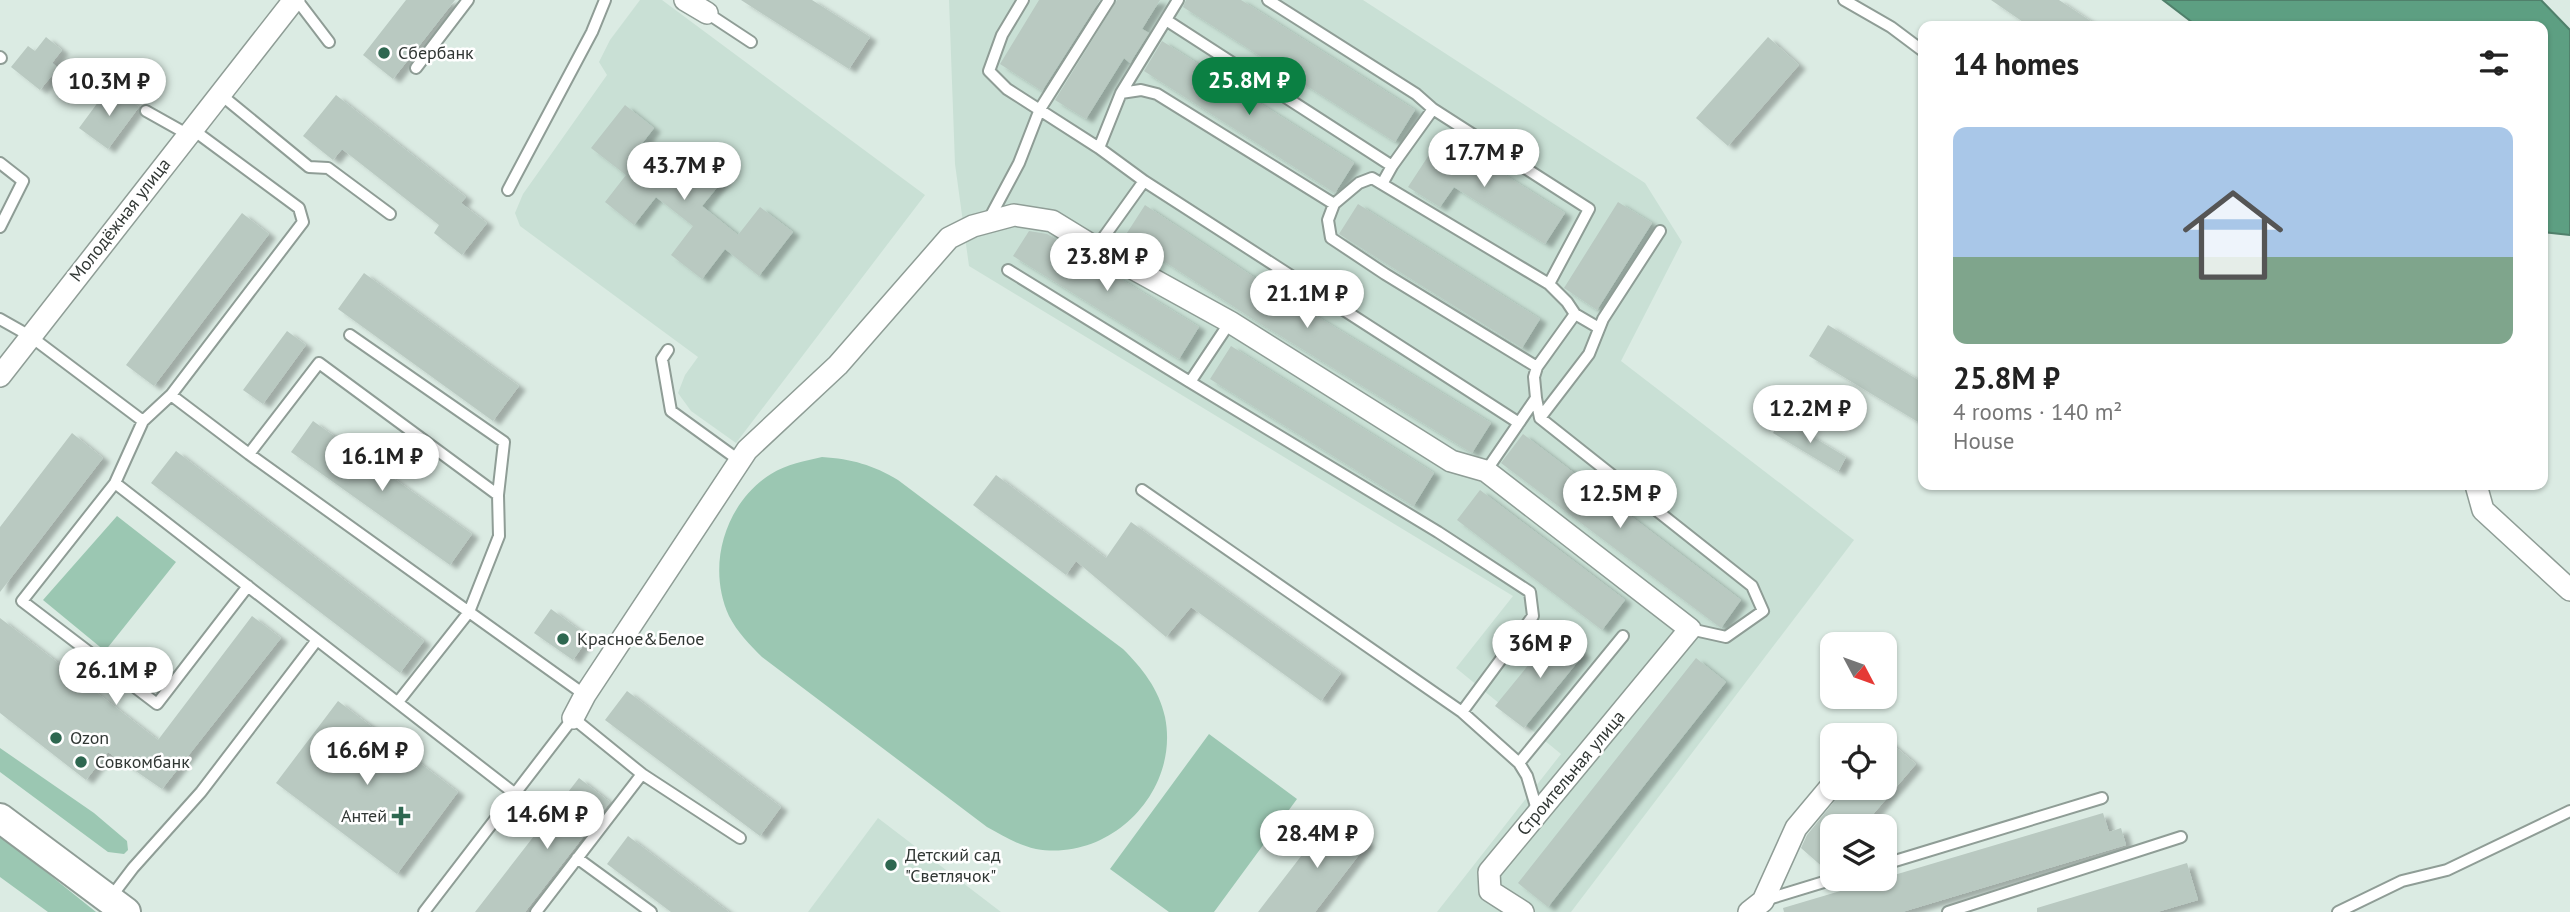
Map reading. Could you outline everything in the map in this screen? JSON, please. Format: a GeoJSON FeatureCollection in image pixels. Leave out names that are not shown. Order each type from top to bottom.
{"type":"FeatureCollection","features":[{"type":"Feature","properties":{"kind":"street","name":"Молодёжная улица"},"geometry":{"type":"LineString","coordinates":[[0,376],[190,131],[296,0]]}},
{"type":"Feature","properties":{"kind":"street"},"geometry":{"type":"LineString","coordinates":[[684,0],[707,13]]}},
{"type":"Feature","properties":{"kind":"street"},"geometry":{"type":"LineString","coordinates":[[573,718],[584,695],[747,450],[838,365],[949,237],[988,221],[1014,215],[1052,221],[1230,322],[1451,461],[1486,471],[1690,629]]}},
{"type":"Feature","properties":{"kind":"street"},"geometry":{"type":"LineString","coordinates":[[2477,490],[2483,510],[2570,590]]}},
{"type":"Feature","properties":{"kind":"street","name":"Строительная улица"},"geometry":{"type":"LineString","coordinates":[[1523,912],[1490,891],[1489,872],[1690,629]]}},
{"type":"Feature","properties":{"kind":"street"},"geometry":{"type":"LineString","coordinates":[[1756,907],[1796,828],[1820,799]]}},
{"type":"Feature","properties":{"kind":"street"},"geometry":{"type":"LineString","coordinates":[[0,818],[118,906]]}},
{"type":"Feature","properties":{"kind":"lane"},"geometry":{"type":"LineString","coordinates":[[296,0],[329,42]]}},
{"type":"Feature","properties":{"kind":"lane"},"geometry":{"type":"LineString","coordinates":[[416,68],[468,0]]}},
{"type":"Feature","properties":{"kind":"lane"},"geometry":{"type":"LineString","coordinates":[[508,190],[592,33],[605,0]]}},
{"type":"Feature","properties":{"kind":"lane"},"geometry":{"type":"LineString","coordinates":[[1023,0],[1002,35],[989,71],[1007,89],[1518,423]]}},
{"type":"Feature","properties":{"kind":"lane"},"geometry":{"type":"LineString","coordinates":[[988,221],[1019,163],[1040,109],[1109,0]]}},
{"type":"Feature","properties":{"kind":"lane"},"geometry":{"type":"LineString","coordinates":[[1099,148],[1121,93],[1178,0]]}},
{"type":"Feature","properties":{"kind":"lane"},"geometry":{"type":"LineString","coordinates":[[1268,0],[1589,209],[1549,284]]}},
{"type":"Feature","properties":{"kind":"lane"},"geometry":{"type":"LineString","coordinates":[[1844,0],[1891,27],[1918,47]]}},
{"type":"Feature","properties":{"kind":"lane"},"geometry":{"type":"LineString","coordinates":[[707,13],[751,42]]}},
{"type":"Feature","properties":{"kind":"lane"},"geometry":{"type":"LineString","coordinates":[[1166,20],[1392,166]]}},
{"type":"Feature","properties":{"kind":"lane"},"geometry":{"type":"LineString","coordinates":[[1121,93],[1140,89],[1157,94],[1334,204]]}},
{"type":"Feature","properties":{"kind":"lane"},"geometry":{"type":"LineString","coordinates":[[220,94],[309,167],[328,168],[390,214]]}},
{"type":"Feature","properties":{"kind":"lane"},"geometry":{"type":"LineString","coordinates":[[1382,184],[1433,109]]}},
{"type":"Feature","properties":{"kind":"lane"},"geometry":{"type":"LineString","coordinates":[[146,111],[190,131],[299,208],[303,222],[171,395],[143,421],[116,483],[22,600],[158,704],[248,586]]}},
{"type":"Feature","properties":{"kind":"lane"},"geometry":{"type":"LineString","coordinates":[[0,163],[23,181],[0,227]]}},
{"type":"Feature","properties":{"kind":"lane"},"geometry":{"type":"LineString","coordinates":[[1537,367],[1395,281],[1331,238],[1328,220],[1334,204],[1359,183],[1372,178],[1549,284],[1575,314],[1600,328]]}},
{"type":"Feature","properties":{"kind":"lane"},"geometry":{"type":"LineString","coordinates":[[1096,248],[1144,181]]}},
{"type":"Feature","properties":{"kind":"lane"},"geometry":{"type":"LineString","coordinates":[[1540,418],[1589,354],[1603,319],[1660,231]]}},
{"type":"Feature","properties":{"kind":"lane"},"geometry":{"type":"LineString","coordinates":[[1009,270],[1438,532],[1530,592],[1533,616],[1462,712]]}},
{"type":"Feature","properties":{"kind":"lane"},"geometry":{"type":"LineString","coordinates":[[1575,314],[1537,367],[1534,377],[1540,418],[1752,586],[1763,611],[1726,637],[1690,629]]}},
{"type":"Feature","properties":{"kind":"lane"},"geometry":{"type":"LineString","coordinates":[[0,319],[30,336],[143,421]]}},
{"type":"Feature","properties":{"kind":"lane"},"geometry":{"type":"LineString","coordinates":[[1191,382],[1230,322]]}},
{"type":"Feature","properties":{"kind":"lane"},"geometry":{"type":"LineString","coordinates":[[350,335],[504,442],[498,495],[499,536],[469,612],[398,702]]}},
{"type":"Feature","properties":{"kind":"lane"},"geometry":{"type":"LineString","coordinates":[[668,350],[662,359],[671,411],[740,461]]}},
{"type":"Feature","properties":{"kind":"lane"},"geometry":{"type":"LineString","coordinates":[[249,454],[319,363],[498,495]]}},
{"type":"Feature","properties":{"kind":"lane"},"geometry":{"type":"LineString","coordinates":[[171,395],[584,695]]}},
{"type":"Feature","properties":{"kind":"lane"},"geometry":{"type":"LineString","coordinates":[[1486,471],[1536,398]]}},
{"type":"Feature","properties":{"kind":"lane"},"geometry":{"type":"LineString","coordinates":[[116,483],[514,793]]}},
{"type":"Feature","properties":{"kind":"lane"},"geometry":{"type":"LineString","coordinates":[[1142,490],[1462,712],[1519,762],[1527,776],[1538,813]]}},
{"type":"Feature","properties":{"kind":"lane"},"geometry":{"type":"LineString","coordinates":[[1519,762],[1622,636]]}},
{"type":"Feature","properties":{"kind":"lane"},"geometry":{"type":"LineString","coordinates":[[118,906],[133,868],[201,792],[317,640]]}},
{"type":"Feature","properties":{"kind":"lane"},"geometry":{"type":"LineString","coordinates":[[424,912],[573,718],[642,774],[740,838]]}},
{"type":"Feature","properties":{"kind":"lane"},"geometry":{"type":"LineString","coordinates":[[536,912],[642,774]]}},
{"type":"Feature","properties":{"kind":"lane"},"geometry":{"type":"LineString","coordinates":[[1897,860],[2102,798]]}},
{"type":"Feature","properties":{"kind":"lane"},"geometry":{"type":"LineString","coordinates":[[2338,912],[2402,881],[2447,870],[2570,811]]}},
{"type":"Feature","properties":{"kind":"lane"},"geometry":{"type":"LineString","coordinates":[[1948,912],[2181,837]]}},
{"type":"Feature","properties":{"kind":"lane"},"geometry":{"type":"LineString","coordinates":[[578,858],[651,912]]}},
{"type":"Feature","properties":{"kind":"lane"},"geometry":{"type":"LineString","coordinates":[[1756,907],[1820,884]]}},
{"type":"Feature","properties":{"kind":"shaded area"},"geometry":{"type":"Polygon","coordinates":[[[640,0],[662,0],[925,195],[736,443],[691,411],[678,393],[685,375],[698,357],[520,226],[515,213],[523,194],[607,75],[599,62],[610,40],[640,0]]]}},
{"type":"Feature","properties":{"kind":"shaded area"},"geometry":{"type":"Polygon","coordinates":[[[949,0],[1363,0],[1645,183],[1682,242],[1621,361],[1854,540],[1571,912],[1437,912],[1561,754],[1456,668],[1513,596],[969,266],[955,164],[949,0]]]}},
{"type":"Feature","properties":{"kind":"shaded area"},"geometry":{"type":"Polygon","coordinates":[[[2163,0],[2541,0],[2570,30],[2570,235],[2548,233],[2548,21],[2190,21],[2163,0]]]}},
{"type":"Feature","properties":{"kind":"shaded area"},"geometry":{"type":"Polygon","coordinates":[[[822,457],[862,464],[898,480],[1123,649],[1137,664],[1154,688],[1162,707],[1167,744],[1162,771],[1151,795],[1134,816],[1114,832],[1090,844],[1064,850],[1036,849],[1017,843],[987,827],[762,657],[744,638],[729,616],[719,577],[724,537],[731,518],[755,486],[771,474],[790,465],[822,457]]]}},
{"type":"Feature","properties":{"kind":"shaded area"},"geometry":{"type":"Polygon","coordinates":[[[117,516],[176,562],[105,651],[43,600],[117,516]]]}},
{"type":"Feature","properties":{"kind":"shaded area"},"geometry":{"type":"Polygon","coordinates":[[[1209,734],[1297,799],[1214,912],[1169,912],[1110,869],[1209,734]]]}},
{"type":"Feature","properties":{"kind":"shaded area"},"geometry":{"type":"Polygon","coordinates":[[[0,748],[94,813],[127,841],[128,850],[124,854],[108,852],[0,772],[0,748]]]}},
{"type":"Feature","properties":{"kind":"shaded area","name":"Детский сад \"Светлячок\""},"geometry":{"type":"Polygon","coordinates":[[[878,818],[1001,912],[808,912],[878,818]]]}},
{"type":"Feature","properties":{"kind":"shaded area"},"geometry":{"type":"Polygon","coordinates":[[[0,835],[96,912],[48,912],[0,877],[0,835]]]}},
{"type":"Feature","properties":{"kind":"building"},"geometry":{"type":"Polygon","coordinates":[[[406,0],[455,0],[393,79],[363,55],[406,0]]]}},
{"type":"Feature","properties":{"kind":"building"},"geometry":{"type":"Polygon","coordinates":[[[741,0],[812,0],[870,37],[849,69],[741,0]]]}},
{"type":"Feature","properties":{"kind":"building"},"geometry":{"type":"Polygon","coordinates":[[[1039,0],[1100,0],[1042,91],[1000,64],[1039,0]]]}},
{"type":"Feature","properties":{"kind":"building"},"geometry":{"type":"Polygon","coordinates":[[[1117,0],[1160,0],[1142,29],[1149,33],[1130,63],[1124,58],[1086,119],[1055,100],[1117,0]]]}},
{"type":"Feature","properties":{"kind":"building"},"geometry":{"type":"Polygon","coordinates":[[[1186,0],[1241,0],[1415,110],[1395,142],[1183,7],[1186,0]]]}},
{"type":"Feature","properties":{"kind":"building"},"geometry":{"type":"Polygon","coordinates":[[[1991,0],[2059,0],[2090,21],[2022,21],[1991,0]]]}},
{"type":"Feature","properties":{"kind":"building"},"geometry":{"type":"Polygon","coordinates":[[[46,37],[62,50],[52,63],[58,68],[40,90],[11,67],[28,46],[35,51],[46,37]]]}},
{"type":"Feature","properties":{"kind":"building"},"geometry":{"type":"Polygon","coordinates":[[[1768,37],[1799,65],[1728,146],[1696,118],[1768,37]]]}},
{"type":"Feature","properties":{"kind":"building"},"geometry":{"type":"Polygon","coordinates":[[[1162,41],[1354,163],[1335,193],[1144,71],[1162,41]]]}},
{"type":"Feature","properties":{"kind":"building"},"geometry":{"type":"Polygon","coordinates":[[[110,86],[139,107],[108,149],[79,128],[110,86]]]}},
{"type":"Feature","properties":{"kind":"building"},"geometry":{"type":"Polygon","coordinates":[[[336,95],[466,197],[461,203],[487,223],[462,255],[434,233],[439,225],[342,149],[333,160],[303,136],[336,95]]]}},
{"type":"Feature","properties":{"kind":"building"},"geometry":{"type":"Polygon","coordinates":[[[625,105],[654,128],[634,154],[672,183],[694,155],[724,179],[702,206],[738,235],[760,207],[793,232],[759,276],[725,249],[702,279],[671,255],[693,226],[656,197],[634,225],[605,202],[626,175],[591,148],[625,105]]]}},
{"type":"Feature","properties":{"kind":"building"},"geometry":{"type":"Polygon","coordinates":[[[1442,135],[1565,213],[1545,244],[1454,187],[1440,207],[1408,187],[1442,135]]]}},
{"type":"Feature","properties":{"kind":"building"},"geometry":{"type":"Polygon","coordinates":[[[1618,202],[1652,223],[1597,310],[1564,288],[1618,202]]]}},
{"type":"Feature","properties":{"kind":"building"},"geometry":{"type":"Polygon","coordinates":[[[1358,204],[1540,319],[1522,348],[1339,234],[1358,204]]]}},
{"type":"Feature","properties":{"kind":"building"},"geometry":{"type":"Polygon","coordinates":[[[1145,205],[1261,282],[1491,423],[1472,453],[1253,319],[1125,236],[1145,205]]]}},
{"type":"Feature","properties":{"kind":"building"},"geometry":{"type":"Polygon","coordinates":[[[242,213],[269,234],[154,386],[126,365],[242,213]]]}},
{"type":"Feature","properties":{"kind":"building"},"geometry":{"type":"Polygon","coordinates":[[[1029,231],[1047,234],[1199,327],[1179,359],[1013,256],[1029,231]]]}},
{"type":"Feature","properties":{"kind":"building"},"geometry":{"type":"Polygon","coordinates":[[[364,273],[519,386],[493,421],[338,309],[364,273]]]}},
{"type":"Feature","properties":{"kind":"building"},"geometry":{"type":"Polygon","coordinates":[[[1828,325],[1918,380],[1918,422],[1809,356],[1828,325]]]}},
{"type":"Feature","properties":{"kind":"building"},"geometry":{"type":"Polygon","coordinates":[[[287,331],[306,345],[263,404],[243,390],[287,331]]]}},
{"type":"Feature","properties":{"kind":"building"},"geometry":{"type":"Polygon","coordinates":[[[1231,346],[1434,473],[1413,507],[1210,379],[1231,346]]]}},
{"type":"Feature","properties":{"kind":"building"},"geometry":{"type":"Polygon","coordinates":[[[1782,418],[1846,457],[1838,472],[1773,433],[1782,418]]]}},
{"type":"Feature","properties":{"kind":"building"},"geometry":{"type":"Polygon","coordinates":[[[313,421],[472,534],[450,565],[291,452],[313,421]]]}},
{"type":"Feature","properties":{"kind":"building"},"geometry":{"type":"Polygon","coordinates":[[[72,433],[103,458],[0,592],[0,527],[72,433]]]}},
{"type":"Feature","properties":{"kind":"building"},"geometry":{"type":"Polygon","coordinates":[[[1523,434],[1741,600],[1721,628],[1501,463],[1523,434]]]}},
{"type":"Feature","properties":{"kind":"building"},"geometry":{"type":"Polygon","coordinates":[[[176,451],[424,641],[400,673],[151,483],[176,451]]]}},
{"type":"Feature","properties":{"kind":"building"},"geometry":{"type":"Polygon","coordinates":[[[996,475],[1106,558],[1131,522],[1341,673],[1321,701],[1191,607],[1166,637],[1076,561],[1066,575],[973,505],[996,475]]]}},
{"type":"Feature","properties":{"kind":"building"},"geometry":{"type":"Polygon","coordinates":[[[1480,490],[1625,600],[1602,630],[1457,520],[1480,490]]]}},
{"type":"Feature","properties":{"kind":"building"},"geometry":{"type":"Polygon","coordinates":[[[551,609],[589,637],[573,660],[534,633],[551,609]]]}},
{"type":"Feature","properties":{"kind":"building"},"geometry":{"type":"Polygon","coordinates":[[[252,616],[281,638],[162,789],[108,752],[86,780],[0,713],[0,618],[158,740],[252,616]]]}},
{"type":"Feature","properties":{"kind":"building"},"geometry":{"type":"Polygon","coordinates":[[[1556,631],[1584,654],[1524,728],[1495,706],[1556,631]]]}},
{"type":"Feature","properties":{"kind":"building"},"geometry":{"type":"Polygon","coordinates":[[[1696,658],[1726,682],[1548,907],[1518,883],[1696,658]]]}},
{"type":"Feature","properties":{"kind":"building"},"geometry":{"type":"Polygon","coordinates":[[[627,691],[781,807],[760,836],[605,720],[627,691]]]}},
{"type":"Feature","properties":{"kind":"building"},"geometry":{"type":"Polygon","coordinates":[[[338,701],[458,792],[397,874],[276,783],[338,701]]]}},
{"type":"Feature","properties":{"kind":"building"},"geometry":{"type":"Polygon","coordinates":[[[1897,748],[1916,764],[1897,786],[1897,748]]]}},
{"type":"Feature","properties":{"kind":"building"},"geometry":{"type":"Polygon","coordinates":[[[579,778],[610,802],[525,912],[475,912],[579,778]]]}},
{"type":"Feature","properties":{"kind":"building"},"geometry":{"type":"Polygon","coordinates":[[[1835,800],[1885,800],[1873,814],[1824,814],[1835,800]]]}},
{"type":"Feature","properties":{"kind":"building"},"geometry":{"type":"Polygon","coordinates":[[[2103,813],[2109,832],[2121,828],[2126,845],[1902,912],[1784,912],[1783,908],[1840,891],[1897,891],[1897,874],[2103,813]]]}},
{"type":"Feature","properties":{"kind":"building"},"geometry":{"type":"Polygon","coordinates":[[[1332,816],[1368,843],[1315,912],[1258,912],[1332,816]]]}},
{"type":"Feature","properties":{"kind":"building"},"geometry":{"type":"Polygon","coordinates":[[[1820,819],[1820,865],[1801,848],[1820,819]]]}},
{"type":"Feature","properties":{"kind":"building"},"geometry":{"type":"Polygon","coordinates":[[[628,836],[729,912],[671,912],[607,864],[628,836]]]}},
{"type":"Feature","properties":{"kind":"building"},"geometry":{"type":"Polygon","coordinates":[[[2187,863],[2198,900],[2157,912],[2037,912],[2037,908],[2187,863]]]}},
{"type":"Feature","properties":{"kind":"place","name":"Сбербанк"},"geometry":{"type":"Point","coordinates":[384,53]}},
{"type":"Feature","properties":{"kind":"place","name":"Красное&Белое"},"geometry":{"type":"Point","coordinates":[563,639]}},
{"type":"Feature","properties":{"kind":"place","name":"Ozon"},"geometry":{"type":"Point","coordinates":[56,738]}},
{"type":"Feature","properties":{"kind":"place","name":"Совкомбанк"},"geometry":{"type":"Point","coordinates":[81,762]}},
{"type":"Feature","properties":{"kind":"place","name":"Антей"},"geometry":{"type":"Point","coordinates":[401,816]}},
{"type":"Feature","properties":{"kind":"place","name":"Детский сад \"Светлячок\""},"geometry":{"type":"Point","coordinates":[891,865]}}]}
